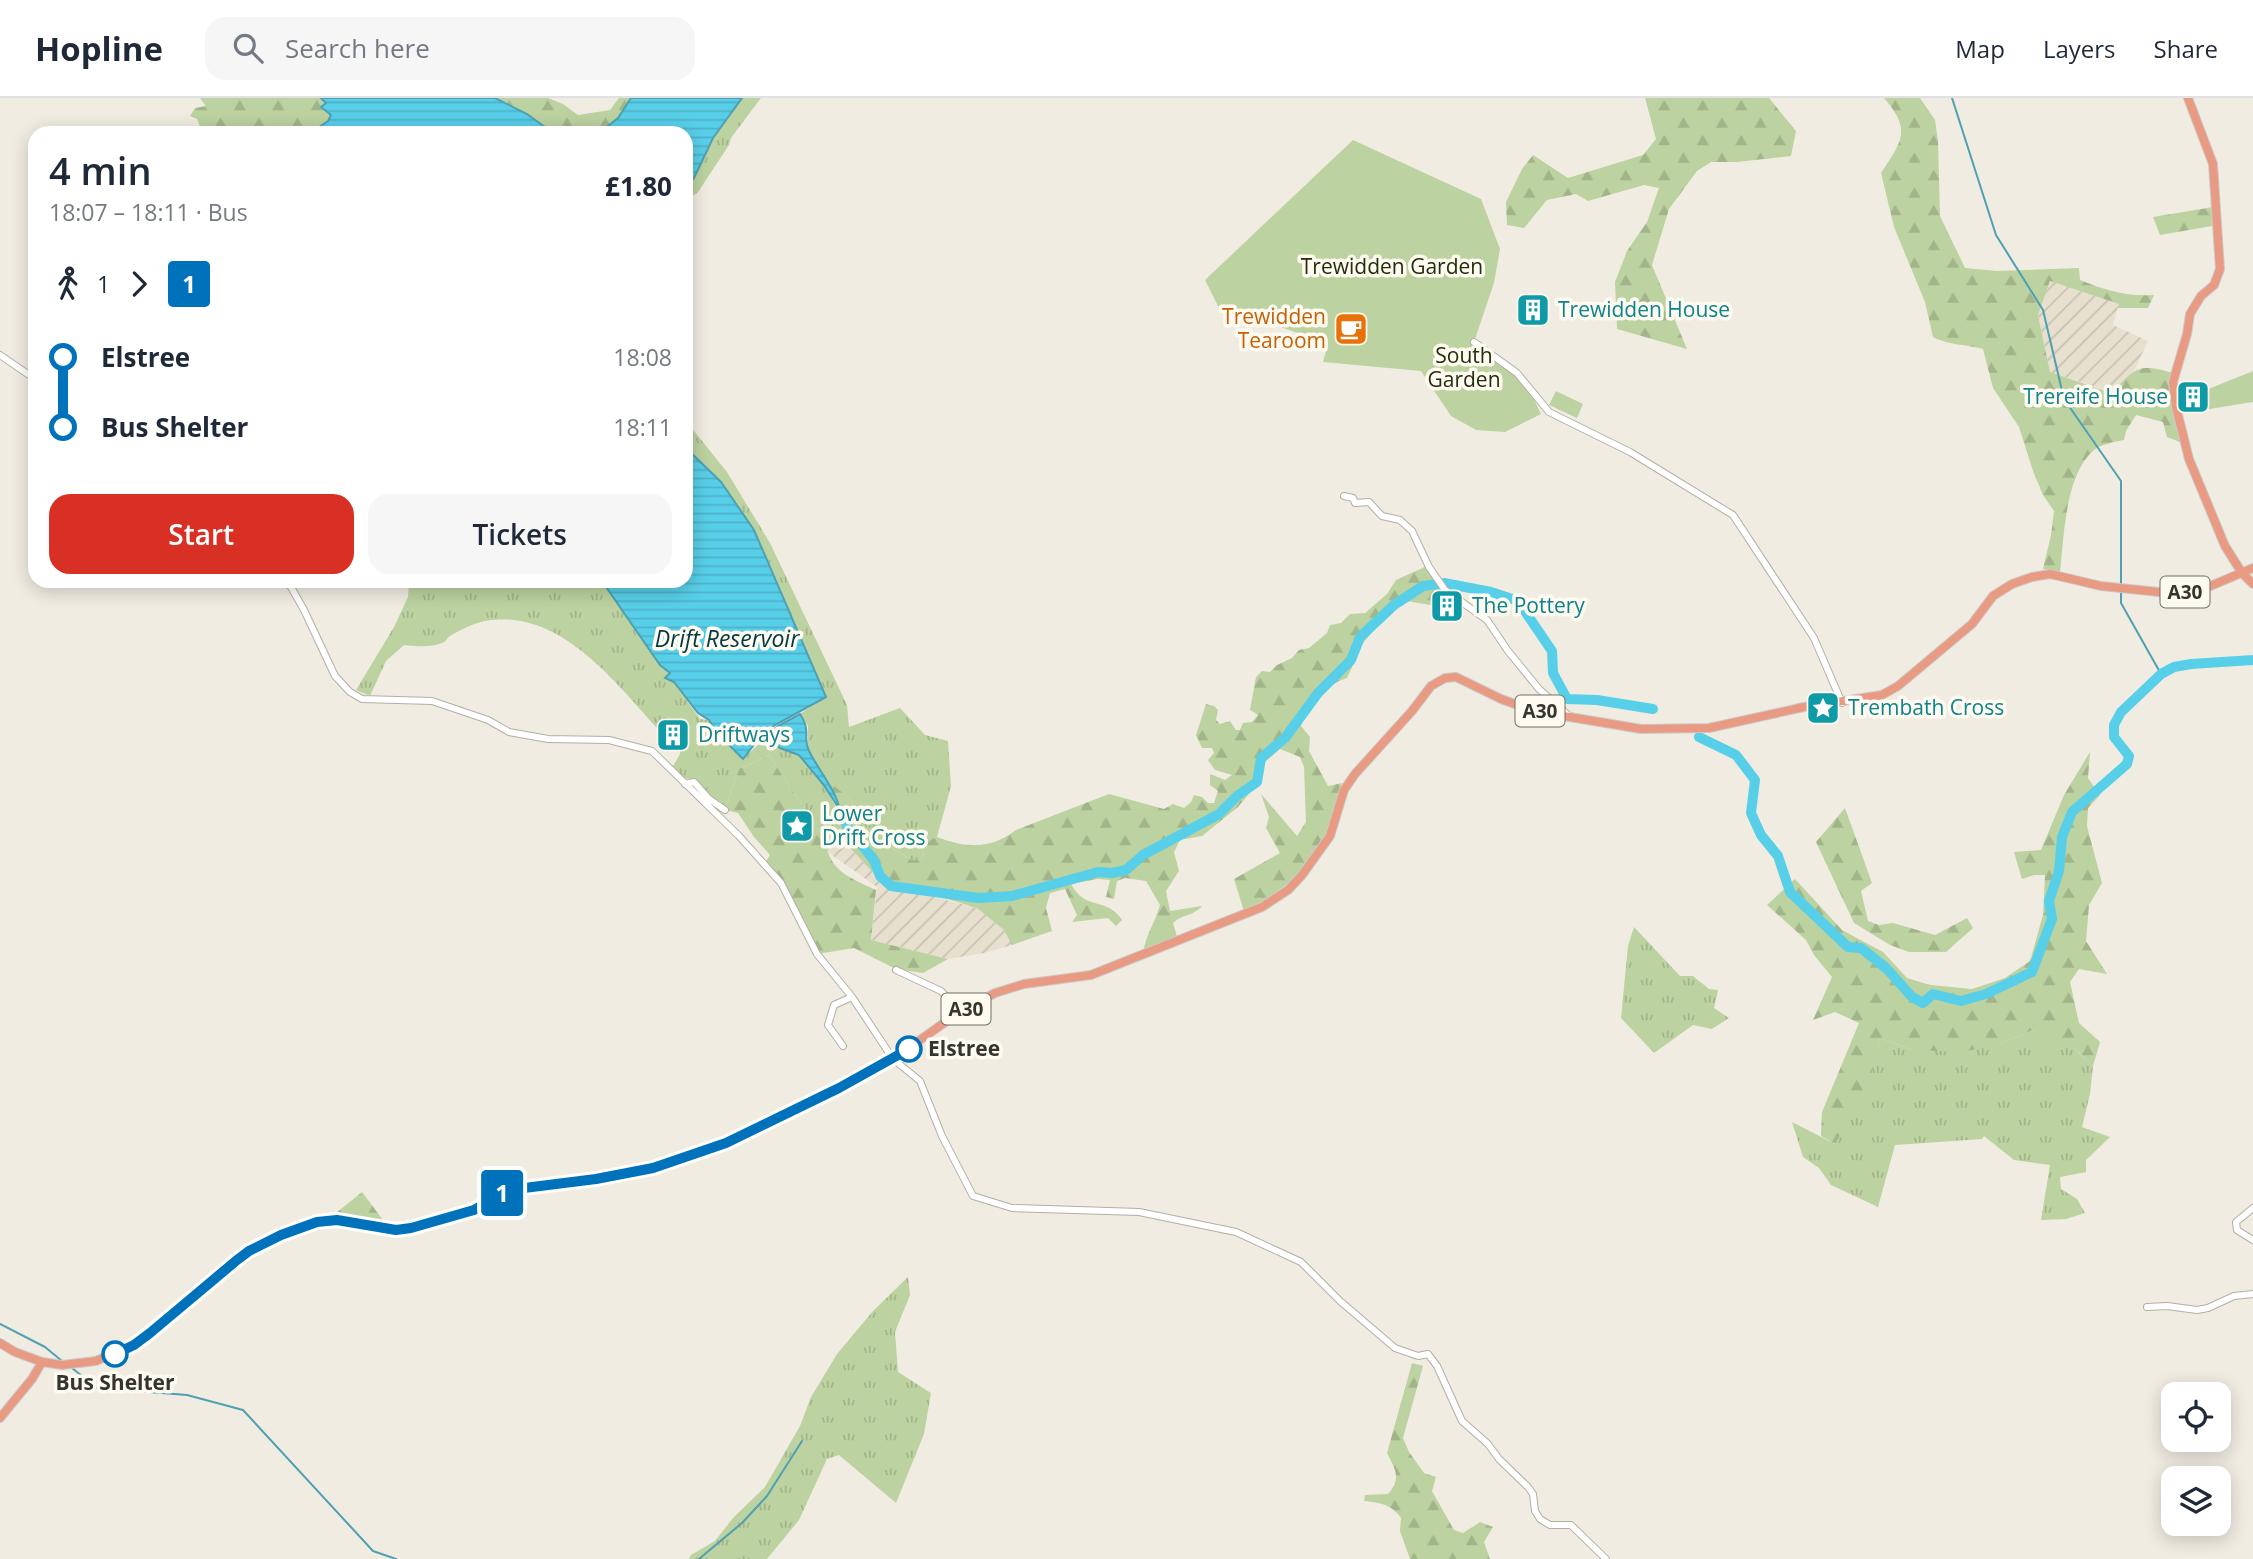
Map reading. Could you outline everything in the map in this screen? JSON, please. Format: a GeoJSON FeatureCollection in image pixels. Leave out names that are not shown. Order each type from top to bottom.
{"type":"FeatureCollection","features":[{"type":"Feature","properties":{"kind":"main road"},"geometry":{"type":"LineString","coordinates":[[2188,98],[2213,164],[2220,269],[2214,285],[2201,296],[2190,314],[2173,382],[2176,407],[2189,459],[2225,546],[2242,573],[2253,584]]}},
{"type":"Feature","properties":{"kind":"main road","name":"A30"},"geometry":{"type":"LineString","coordinates":[[0,1343],[42,1362],[62,1365],[96,1361],[134,1345],[249,1251],[281,1235],[317,1222],[337,1220],[396,1230],[411,1228],[474,1210],[508,1190],[596,1179],[653,1168],[726,1143],[893,1059],[961,1012],[995,993],[1024,984],[1070,979],[1113,968],[1262,907],[1288,890],[1307,869],[1329,836],[1344,790],[1354,775],[1432,686],[1445,678],[1456,677],[1501,699],[1534,711],[1641,729],[1697,729],[1733,724],[1804,707],[1882,695],[1898,686],[1972,624],[1993,596],[2012,584],[2032,577],[2050,574],[2121,589],[2178,594],[2208,587],[2253,568]]}},
{"type":"Feature","properties":{"kind":"main road"},"geometry":{"type":"LineString","coordinates":[[0,1418],[32,1379],[42,1362]]}},
{"type":"Feature","properties":{"kind":"street"},"geometry":{"type":"LineString","coordinates":[[1474,342],[1517,373],[1549,412],[1630,452],[1733,515],[1814,638],[1842,703]]}},
{"type":"Feature","properties":{"kind":"street"},"geometry":{"type":"LineString","coordinates":[[0,355],[28,374]]}},
{"type":"Feature","properties":{"kind":"street"},"geometry":{"type":"LineString","coordinates":[[1345,496],[1353,498],[1355,503],[1369,502],[1382,516],[1400,520],[1412,531],[1429,566],[1445,590],[1487,620],[1539,689],[1568,715]]}},
{"type":"Feature","properties":{"kind":"street"},"geometry":{"type":"LineString","coordinates":[[292,588],[335,676],[350,692],[362,699],[432,701],[488,720],[509,732],[548,739],[609,740],[652,751],[781,883],[817,954],[852,996],[893,1059],[920,1081],[942,1136],[977,1199],[1012,1208],[1139,1212],[1218,1227],[1236,1232],[1301,1262],[1340,1301],[1395,1348],[1418,1356],[1428,1354],[1437,1366],[1462,1421],[1528,1486],[1533,1494],[1535,1511],[1541,1519],[1550,1525],[1571,1525],[1606,1559]]}},
{"type":"Feature","properties":{"kind":"street"},"geometry":{"type":"LineString","coordinates":[[685,784],[694,782],[709,799],[725,810]]}},
{"type":"Feature","properties":{"kind":"street"},"geometry":{"type":"LineString","coordinates":[[895,971],[942,991],[961,1012]]}},
{"type":"Feature","properties":{"kind":"street"},"geometry":{"type":"LineString","coordinates":[[843,1046],[828,1025],[834,1005],[852,996]]}},
{"type":"Feature","properties":{"kind":"street"},"geometry":{"type":"LineString","coordinates":[[2253,1208],[2236,1222],[2237,1230],[2253,1240]]}},
{"type":"Feature","properties":{"kind":"street"},"geometry":{"type":"LineString","coordinates":[[2147,1307],[2167,1306],[2197,1310],[2234,1296],[2253,1294]]}},
{"type":"Feature","properties":{"kind":"shaded area"},"geometry":{"type":"Polygon","coordinates":[[[2050,281],[2119,304],[2113,325],[2148,341],[2134,371],[2111,392],[2050,372],[2038,315],[2050,281]]]}},
{"type":"Feature","properties":{"kind":"shaded area"},"geometry":{"type":"Polygon","coordinates":[[[838,835],[878,878],[892,886],[977,908],[1004,930],[1012,945],[948,959],[871,940],[877,887],[826,851],[838,835]]]}},
{"type":"Feature","properties":{"kind":"green space"},"geometry":{"type":"Polygon","coordinates":[[[200,98],[334,98],[332,126],[200,126],[197,119],[190,116],[195,108],[206,106],[200,98]]]}},
{"type":"Feature","properties":{"kind":"green space"},"geometry":{"type":"Polygon","coordinates":[[[475,98],[548,98],[563,104],[578,115],[610,110],[619,98],[637,98],[621,126],[538,126],[475,98]]]}},
{"type":"Feature","properties":{"kind":"green space"},"geometry":{"type":"Polygon","coordinates":[[[742,98],[761,98],[693,196],[693,179],[713,138],[742,98]]]}},
{"type":"Feature","properties":{"kind":"green space"},"geometry":{"type":"Polygon","coordinates":[[[1645,98],[1769,98],[1796,131],[1791,156],[1711,162],[1697,171],[1669,209],[1652,265],[1687,349],[1617,329],[1615,282],[1627,251],[1647,222],[1659,188],[1644,185],[1588,201],[1576,194],[1547,200],[1524,228],[1507,225],[1506,202],[1522,169],[1533,155],[1568,178],[1643,155],[1656,139],[1645,98]]]}},
{"type":"Feature","properties":{"kind":"green space"},"geometry":{"type":"Polygon","coordinates":[[[1884,98],[1920,98],[1935,120],[1940,216],[1965,268],[1997,271],[2079,268],[2080,280],[2089,284],[2125,294],[2154,295],[2148,308],[2118,308],[2119,304],[2050,281],[2038,315],[2050,372],[2111,393],[2138,370],[2152,368],[2174,373],[2171,399],[2180,442],[2167,437],[2163,422],[2136,415],[2124,440],[2093,451],[2084,462],[2071,491],[2060,572],[2043,569],[2054,511],[2043,495],[2033,471],[2019,427],[1993,388],[1983,349],[1933,337],[1925,302],[1894,227],[1881,173],[1901,136],[1898,119],[1884,98]]]}},
{"type":"Feature","properties":{"kind":"green space","name":"Trewidden Garden"},"geometry":{"type":"Polygon","coordinates":[[[1353,140],[1481,199],[1500,249],[1494,283],[1474,342],[1524,379],[1541,414],[1505,432],[1476,430],[1451,416],[1421,371],[1323,362],[1328,343],[1218,306],[1205,280],[1353,140]]]}},
{"type":"Feature","properties":{"kind":"green space"},"geometry":{"type":"Polygon","coordinates":[[[2213,207],[2212,226],[2160,235],[2153,217],[2213,207]]]}},
{"type":"Feature","properties":{"kind":"green space"},"geometry":{"type":"Polygon","coordinates":[[[2253,371],[2253,402],[2203,410],[2201,392],[2253,371]]]}},
{"type":"Feature","properties":{"kind":"green space"},"geometry":{"type":"Polygon","coordinates":[[[1556,391],[1583,404],[1577,418],[1549,405],[1556,391]]]}},
{"type":"Feature","properties":{"kind":"green space"},"geometry":{"type":"Polygon","coordinates":[[[693,430],[727,472],[770,543],[847,705],[849,727],[900,708],[925,735],[948,741],[951,786],[937,837],[925,843],[923,858],[912,860],[870,835],[849,798],[825,778],[808,749],[808,726],[800,714],[825,697],[754,530],[721,482],[693,455],[693,430]]]}},
{"type":"Feature","properties":{"kind":"green space"},"geometry":{"type":"Polygon","coordinates":[[[1427,566],[1445,590],[1431,605],[1400,600],[1363,643],[1347,678],[1325,690],[1313,703],[1301,726],[1310,737],[1309,751],[1328,786],[1342,783],[1326,835],[1310,859],[1291,880],[1257,905],[1244,911],[1234,879],[1280,853],[1266,828],[1269,817],[1261,794],[1297,836],[1306,822],[1304,767],[1300,757],[1280,749],[1264,763],[1258,783],[1238,807],[1202,836],[1180,840],[1174,852],[1179,871],[1166,891],[1170,911],[1202,906],[1173,923],[1178,940],[1143,954],[1160,905],[1146,881],[1125,878],[1117,881],[1114,899],[1106,897],[1110,880],[1098,879],[1071,884],[1083,898],[1116,913],[1122,920],[1116,926],[1108,918],[1072,922],[1077,915],[1065,889],[1050,893],[1046,908],[1052,931],[1012,945],[1004,930],[977,908],[878,878],[838,835],[844,821],[825,778],[849,798],[870,835],[912,860],[923,858],[925,843],[937,837],[968,845],[987,844],[1109,794],[1164,809],[1173,804],[1184,808],[1194,795],[1202,797],[1208,803],[1214,803],[1218,791],[1210,785],[1210,774],[1225,780],[1232,775],[1215,770],[1208,760],[1214,753],[1212,748],[1202,748],[1196,735],[1206,704],[1218,710],[1216,720],[1220,724],[1230,721],[1236,730],[1240,730],[1243,723],[1252,722],[1258,715],[1250,710],[1256,677],[1262,671],[1270,672],[1277,665],[1292,658],[1299,650],[1309,648],[1327,633],[1330,625],[1341,623],[1350,614],[1365,613],[1387,594],[1396,580],[1427,566]]]}},
{"type":"Feature","properties":{"kind":"green space"},"geometry":{"type":"Polygon","coordinates":[[[409,588],[607,588],[660,665],[670,673],[666,678],[674,682],[700,719],[709,720],[716,732],[742,759],[767,737],[780,748],[799,755],[823,784],[844,821],[838,835],[827,851],[825,840],[769,755],[739,769],[725,810],[709,799],[692,779],[683,778],[673,766],[680,754],[679,732],[672,726],[657,728],[603,670],[560,636],[537,625],[512,620],[485,621],[462,629],[438,645],[404,645],[386,661],[370,696],[356,690],[394,627],[408,597],[409,588]]]}},
{"type":"Feature","properties":{"kind":"green space"},"geometry":{"type":"Polygon","coordinates":[[[2090,752],[2088,778],[2100,795],[2088,808],[2087,826],[2102,883],[2089,905],[2086,941],[2107,974],[2079,969],[2070,982],[2079,1023],[2100,1042],[2093,1066],[2064,1043],[2057,1041],[2041,1044],[2036,1029],[2002,1043],[1963,1052],[1913,1050],[1880,1038],[1872,1072],[1854,1113],[1835,1144],[1821,1136],[1822,1112],[1859,1023],[1835,1012],[1813,1020],[1832,977],[1806,940],[1767,905],[1795,879],[1842,930],[1883,952],[1907,978],[1930,985],[1972,989],[2005,978],[2030,961],[2043,915],[2045,875],[2022,879],[2014,852],[2041,850],[2064,795],[2090,752]]]}},
{"type":"Feature","properties":{"kind":"green space"},"geometry":{"type":"Polygon","coordinates":[[[769,755],[825,840],[827,851],[836,866],[849,877],[876,890],[871,940],[948,959],[923,973],[896,969],[854,948],[817,954],[781,883],[763,866],[770,855],[738,813],[725,810],[739,769],[769,755]]]}},
{"type":"Feature","properties":{"kind":"green space"},"geometry":{"type":"Polygon","coordinates":[[[1845,808],[1872,883],[1861,891],[1868,921],[1879,925],[1893,923],[1935,935],[1967,918],[1973,928],[1946,952],[1909,952],[1890,945],[1854,923],[1816,842],[1845,808]]]}},
{"type":"Feature","properties":{"kind":"green space"},"geometry":{"type":"Polygon","coordinates":[[[1634,927],[1680,976],[1693,976],[1709,989],[1718,990],[1714,1008],[1729,1018],[1712,1029],[1693,1025],[1654,1053],[1621,1018],[1628,946],[1634,927]]]}},
{"type":"Feature","properties":{"kind":"green space"},"geometry":{"type":"Polygon","coordinates":[[[2036,1029],[2070,1045],[2093,1066],[2082,1127],[2110,1137],[2086,1160],[2086,1172],[2060,1177],[2061,1189],[2077,1199],[2085,1213],[2066,1219],[2041,1220],[2050,1165],[2014,1160],[1984,1136],[1982,1139],[1895,1145],[1878,1207],[1831,1185],[1819,1168],[1803,1157],[1792,1122],[1835,1144],[1862,1093],[1880,1038],[1913,1050],[2002,1043],[2036,1029]]]}},
{"type":"Feature","properties":{"kind":"green space"},"geometry":{"type":"Polygon","coordinates":[[[362,1192],[386,1224],[336,1213],[362,1192]]]}},
{"type":"Feature","properties":{"kind":"green space"},"geometry":{"type":"Polygon","coordinates":[[[908,1277],[910,1295],[895,1332],[898,1372],[931,1393],[924,1434],[896,1503],[839,1455],[827,1459],[799,1520],[767,1559],[689,1559],[691,1555],[715,1541],[733,1518],[765,1487],[800,1426],[811,1397],[837,1354],[873,1311],[908,1277]]]}},
{"type":"Feature","properties":{"kind":"green space"},"geometry":{"type":"Polygon","coordinates":[[[1412,1363],[1423,1366],[1403,1438],[1424,1473],[1436,1477],[1432,1491],[1454,1530],[1463,1533],[1480,1522],[1493,1527],[1484,1542],[1490,1559],[1410,1559],[1400,1531],[1401,1518],[1385,1505],[1364,1501],[1365,1495],[1388,1494],[1395,1483],[1395,1469],[1387,1453],[1412,1363]]]}},
{"type":"Feature","properties":{"kind":"water"},"geometry":{"type":"Polygon","coordinates":[[[321,98],[495,98],[527,114],[544,126],[321,126],[331,115],[321,107],[326,103],[321,98]]]}},
{"type":"Feature","properties":{"kind":"water"},"geometry":{"type":"Polygon","coordinates":[[[631,98],[742,98],[713,138],[693,179],[693,126],[608,126],[618,118],[631,98]]]}},
{"type":"Feature","properties":{"kind":"water","name":"Drift Reservoir"},"geometry":{"type":"Polygon","coordinates":[[[693,455],[721,482],[754,530],[826,697],[775,725],[760,737],[743,759],[716,732],[709,720],[698,713],[674,682],[665,678],[670,673],[660,665],[607,588],[693,588],[693,455]]]}},
{"type":"Feature","properties":{"kind":"water"},"geometry":{"type":"Polygon","coordinates":[[[800,714],[809,751],[831,787],[840,810],[799,755],[780,748],[767,737],[778,726],[800,714]]]}},
{"type":"Feature","properties":{"kind":"waterway"},"geometry":{"type":"LineString","coordinates":[[1952,98],[1996,235],[2043,310],[2064,399],[2121,481],[2121,585]]}},
{"type":"Feature","properties":{"kind":"waterway"},"geometry":{"type":"LineString","coordinates":[[1444,583],[1491,592],[1518,601],[1552,651],[1553,673],[1567,699],[1597,700],[1653,709]]}},
{"type":"Feature","properties":{"kind":"waterway"},"geometry":{"type":"LineString","coordinates":[[840,810],[848,828],[874,860],[880,876],[891,886],[978,898],[1012,896],[1098,872],[1126,870],[1143,855],[1219,814],[1237,796],[1257,782],[1261,758],[1285,738],[1318,693],[1351,660],[1360,637],[1394,605],[1423,586],[1438,584]]}},
{"type":"Feature","properties":{"kind":"waterway"},"geometry":{"type":"LineString","coordinates":[[2121,591],[2121,603],[2161,674]]}},
{"type":"Feature","properties":{"kind":"waterway"},"geometry":{"type":"LineString","coordinates":[[1699,737],[1736,755],[1755,780],[1751,813],[1761,835],[1778,856],[1790,892],[1848,947],[1861,948],[1886,968],[1912,997],[1923,1003],[1933,994],[1961,1001],[1986,994],[2032,972],[2052,919],[2049,901],[2059,871],[2062,837],[2072,812],[2127,764],[2129,756],[2114,737],[2114,725],[2121,712],[2161,674],[2174,667],[2253,660]]}},
{"type":"Feature","properties":{"kind":"waterway"},"geometry":{"type":"LineString","coordinates":[[0,1324],[45,1347],[62,1361]]}},
{"type":"Feature","properties":{"kind":"waterway"},"geometry":{"type":"LineString","coordinates":[[72,1368],[97,1388],[187,1395],[243,1410],[373,1551],[396,1559]]}},
{"type":"Feature","properties":{"kind":"waterway"},"geometry":{"type":"LineString","coordinates":[[699,1559],[742,1523],[767,1496],[802,1441]]}},
{"type":"Feature","properties":{"kind":"bus line","name":"1"},"geometry":{"type":"LineString","coordinates":[[115,1354],[150,1333],[249,1251],[281,1235],[317,1222],[337,1220],[396,1230],[411,1228],[474,1210],[508,1190],[596,1179],[653,1168],[726,1143],[839,1088],[909,1049]]}},
{"type":"Feature","properties":{"kind":"place","name":"Trewidden House"},"geometry":{"type":"Point","coordinates":[1533,310]}},
{"type":"Feature","properties":{"kind":"place","name":"Trewidden Tearoom"},"geometry":{"type":"Point","coordinates":[1351,329]}},
{"type":"Feature","properties":{"kind":"place","name":"Trereife House"},"geometry":{"type":"Point","coordinates":[2193,397]}},
{"type":"Feature","properties":{"kind":"place","name":"The Pottery"},"geometry":{"type":"Point","coordinates":[1447,606]}},
{"type":"Feature","properties":{"kind":"place","name":"Trembath Cross"},"geometry":{"type":"Point","coordinates":[1823,708]}},
{"type":"Feature","properties":{"kind":"place","name":"Driftways"},"geometry":{"type":"Point","coordinates":[673,735]}},
{"type":"Feature","properties":{"kind":"place","name":"Lower Drift Cross"},"geometry":{"type":"Point","coordinates":[797,826]}},
{"type":"Feature","properties":{"kind":"place","name":"Elstree"},"geometry":{"type":"Point","coordinates":[909,1049]}},
{"type":"Feature","properties":{"kind":"place","name":"Bus Shelter"},"geometry":{"type":"Point","coordinates":[115,1354]}},
{"type":"Feature","properties":{"kind":"park label","name":"South Garden"},"geometry":{"type":"Point","coordinates":[1464,368]}}]}
